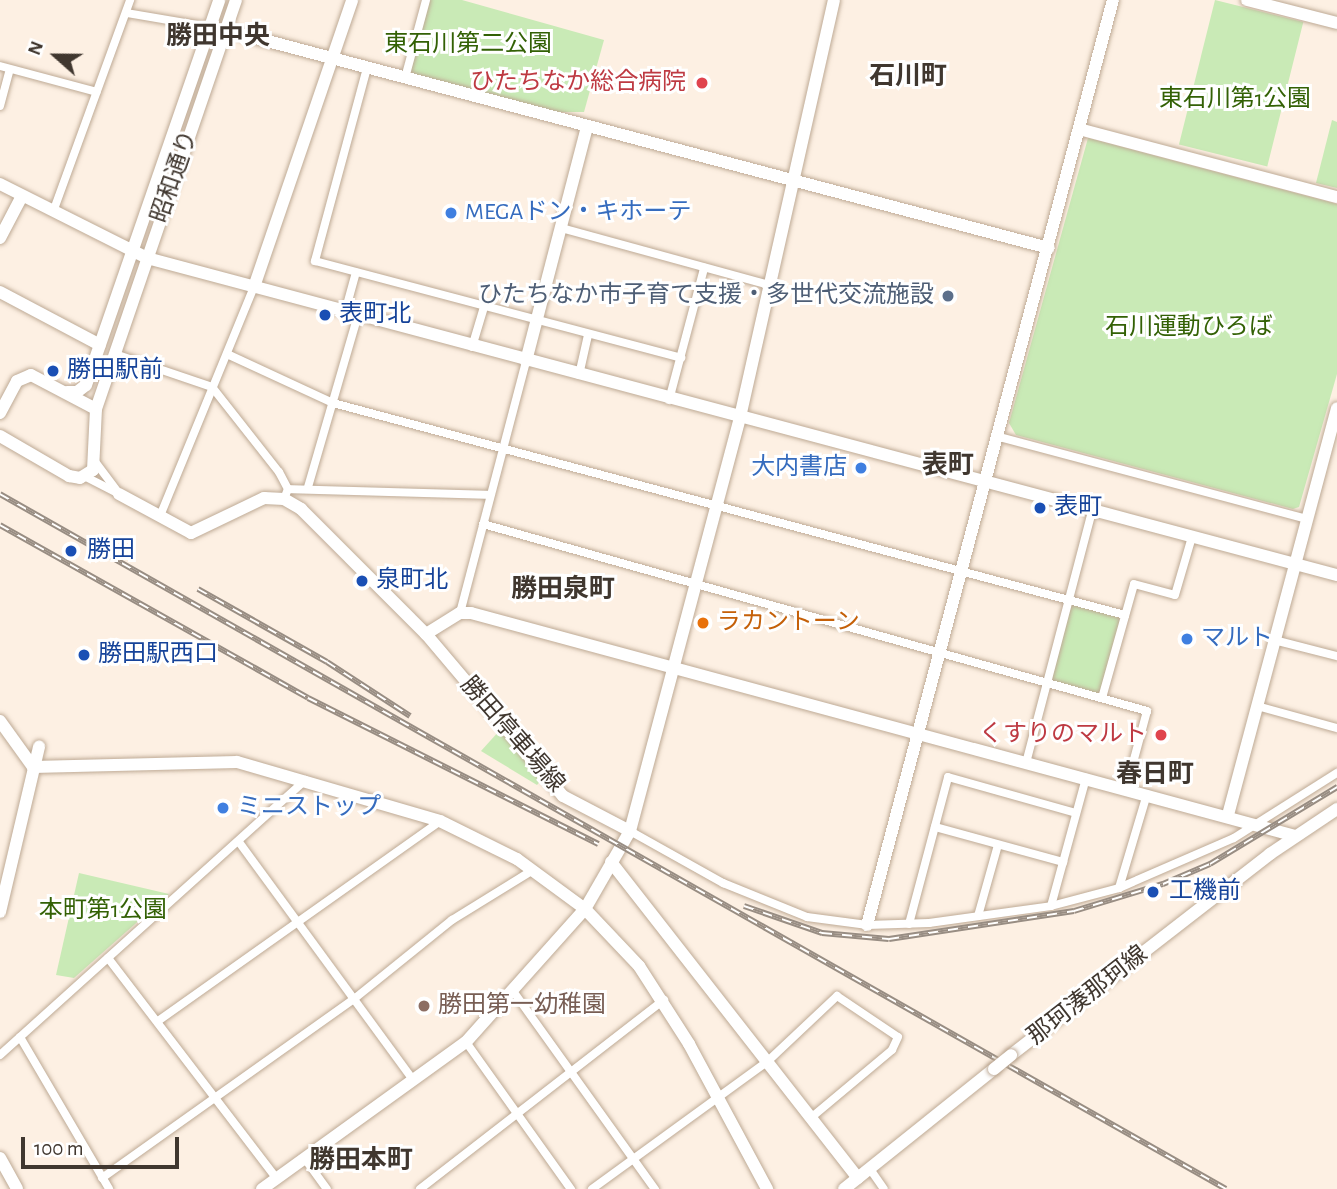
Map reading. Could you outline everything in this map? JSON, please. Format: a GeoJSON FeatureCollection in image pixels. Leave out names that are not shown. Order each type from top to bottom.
{"type":"FeatureCollection","features":[{"type":"Feature","properties":{"kind":"street"},"geometry":{"type":"LineString","coordinates":[[53,212],[130,0]]}},
{"type":"Feature","properties":{"kind":"street","name":"昭和通り"},"geometry":{"type":"LineString","coordinates":[[67,392],[77,392],[86,385],[219,0]]}},
{"type":"Feature","properties":{"kind":"street","name":"昭和通り"},"geometry":{"type":"LineString","coordinates":[[95,461],[92,435],[96,409],[236,0]]}},
{"type":"Feature","properties":{"kind":"street"},"geometry":{"type":"LineString","coordinates":[[160,516],[254,287],[352,0]]}},
{"type":"Feature","properties":{"kind":"street"},"geometry":{"type":"LineString","coordinates":[[405,78],[426,0]]}},
{"type":"Feature","properties":{"kind":"street"},"geometry":{"type":"LineString","coordinates":[[262,1189],[466,1042],[585,909],[629,831],[740,417],[791,180],[834,0]]}},
{"type":"Feature","properties":{"kind":"street"},"geometry":{"type":"LineString","coordinates":[[867,925],[988,484],[1113,0]]}},
{"type":"Feature","properties":{"kind":"street"},"geometry":{"type":"LineString","coordinates":[[1247,0],[1337,23]]}},
{"type":"Feature","properties":{"kind":"street"},"geometry":{"type":"LineString","coordinates":[[127,13],[226,30],[1049,248]]}},
{"type":"Feature","properties":{"kind":"street"},"geometry":{"type":"LineString","coordinates":[[0,66],[97,92]]}},
{"type":"Feature","properties":{"kind":"street"},"geometry":{"type":"LineString","coordinates":[[368,68],[315,261],[681,358]]}},
{"type":"Feature","properties":{"kind":"street"},"geometry":{"type":"LineString","coordinates":[[0,106],[10,69]]}},
{"type":"Feature","properties":{"kind":"street"},"geometry":{"type":"LineString","coordinates":[[426,634],[460,613],[587,127]]}},
{"type":"Feature","properties":{"kind":"street"},"geometry":{"type":"LineString","coordinates":[[1079,129],[1337,197]]}},
{"type":"Feature","properties":{"kind":"street"},"geometry":{"type":"LineString","coordinates":[[0,184],[148,258],[669,400],[1337,576]]}},
{"type":"Feature","properties":{"kind":"street"},"geometry":{"type":"LineString","coordinates":[[0,238],[22,196]]}},
{"type":"Feature","properties":{"kind":"street"},"geometry":{"type":"LineString","coordinates":[[561,228],[770,285]]}},
{"type":"Feature","properties":{"kind":"street"},"geometry":{"type":"LineString","coordinates":[[669,400],[704,268]]}},
{"type":"Feature","properties":{"kind":"street"},"geometry":{"type":"LineString","coordinates":[[308,487],[333,403],[352,314],[356,272]]}},
{"type":"Feature","properties":{"kind":"street"},"geometry":{"type":"LineString","coordinates":[[0,292],[100,345]]}},
{"type":"Feature","properties":{"kind":"street"},"geometry":{"type":"LineString","coordinates":[[472,347],[484,307]]}},
{"type":"Feature","properties":{"kind":"street"},"geometry":{"type":"LineString","coordinates":[[579,375],[588,334]]}},
{"type":"Feature","properties":{"kind":"street"},"geometry":{"type":"LineString","coordinates":[[115,354],[212,387],[286,494]]}},
{"type":"Feature","properties":{"kind":"street"},"geometry":{"type":"LineString","coordinates":[[227,354],[333,403],[1125,615]]}},
{"type":"Feature","properties":{"kind":"street"},"geometry":{"type":"LineString","coordinates":[[0,413],[12,388],[24,376],[37,376],[96,409]]}},
{"type":"Feature","properties":{"kind":"street"},"geometry":{"type":"LineString","coordinates":[[1228,815],[1337,408]]}},
{"type":"Feature","properties":{"kind":"street"},"geometry":{"type":"LineString","coordinates":[[0,436],[69,476],[86,477],[191,533],[252,502],[308,487],[490,495]]}},
{"type":"Feature","properties":{"kind":"street"},"geometry":{"type":"LineString","coordinates":[[999,437],[1307,519]]}},
{"type":"Feature","properties":{"kind":"street"},"geometry":{"type":"LineString","coordinates":[[86,477],[95,461],[120,494]]}},
{"type":"Feature","properties":{"kind":"street","name":"勝田停車場線"},"geometry":{"type":"LineString","coordinates":[[286,494],[426,634],[563,796],[629,831]]}},
{"type":"Feature","properties":{"kind":"street"},"geometry":{"type":"LineString","coordinates":[[1026,763],[1092,511]]}},
{"type":"Feature","properties":{"kind":"street"},"geometry":{"type":"LineString","coordinates":[[483,524],[1147,711],[1126,789]]}},
{"type":"Feature","properties":{"kind":"street"},"geometry":{"type":"LineString","coordinates":[[1102,698],[1134,584],[1175,595],[1192,537]]}},
{"type":"Feature","properties":{"kind":"street"},"geometry":{"type":"LineString","coordinates":[[460,613],[673,666],[1026,763],[1228,815],[1295,836]]}},
{"type":"Feature","properties":{"kind":"street"},"geometry":{"type":"LineString","coordinates":[[1274,640],[1337,656]]}},
{"type":"Feature","properties":{"kind":"street"},"geometry":{"type":"LineString","coordinates":[[1257,706],[1337,728]]}},
{"type":"Feature","properties":{"kind":"street"},"geometry":{"type":"LineString","coordinates":[[0,720],[33,767]]}},
{"type":"Feature","properties":{"kind":"street"},"geometry":{"type":"LineString","coordinates":[[0,912],[39,747]]}},
{"type":"Feature","properties":{"kind":"street"},"geometry":{"type":"LineString","coordinates":[[33,767],[220,760],[304,780],[440,821],[492,844],[533,870],[585,909],[639,966],[663,1000],[766,1189]]}},
{"type":"Feature","properties":{"kind":"street"},"geometry":{"type":"LineString","coordinates":[[629,831],[761,901],[807,917],[867,925],[909,924],[1051,906],[1119,888],[1256,825],[1337,773]]}},
{"type":"Feature","properties":{"kind":"street"},"geometry":{"type":"LineString","coordinates":[[909,924],[948,777],[1076,813]]}},
{"type":"Feature","properties":{"kind":"street"},"geometry":{"type":"LineString","coordinates":[[1051,906],[1086,778]]}},
{"type":"Feature","properties":{"kind":"street"},"geometry":{"type":"LineString","coordinates":[[0,1055],[239,842],[304,780]]}},
{"type":"Feature","properties":{"kind":"street"},"geometry":{"type":"LineString","coordinates":[[1119,888],[1147,794]]}},
{"type":"Feature","properties":{"kind":"street","name":"那珂湊那珂線"},"geometry":{"type":"LineString","coordinates":[[844,1189],[1011,1055],[1295,836],[1337,809]]}},
{"type":"Feature","properties":{"kind":"street"},"geometry":{"type":"LineString","coordinates":[[158,1021],[440,821]]}},
{"type":"Feature","properties":{"kind":"street"},"geometry":{"type":"LineString","coordinates":[[935,827],[1063,862]]}},
{"type":"Feature","properties":{"kind":"street"},"geometry":{"type":"LineString","coordinates":[[239,842],[413,1080]]}},
{"type":"Feature","properties":{"kind":"street"},"geometry":{"type":"LineString","coordinates":[[978,916],[998,845]]}},
{"type":"Feature","properties":{"kind":"street"},"geometry":{"type":"LineString","coordinates":[[611,862],[813,1117],[858,1178]]}},
{"type":"Feature","properties":{"kind":"street"},"geometry":{"type":"LineString","coordinates":[[102,1178],[354,999],[452,920],[533,870]]}},
{"type":"Feature","properties":{"kind":"street"},"geometry":{"type":"LineString","coordinates":[[108,958],[276,1178]]}},
{"type":"Feature","properties":{"kind":"street"},"geometry":{"type":"LineString","coordinates":[[513,991],[655,1189]]}},
{"type":"Feature","properties":{"kind":"street"},"geometry":{"type":"LineString","coordinates":[[592,1189],[768,1061],[837,996],[898,1037],[892,1050],[813,1117]]}},
{"type":"Feature","properties":{"kind":"street"},"geometry":{"type":"LineString","coordinates":[[420,1189],[663,1000]]}},
{"type":"Feature","properties":{"kind":"street"},"geometry":{"type":"LineString","coordinates":[[20,1037],[109,1189]]}},
{"type":"Feature","properties":{"kind":"street"},"geometry":{"type":"LineString","coordinates":[[466,1042],[570,1189]]}},
{"type":"Feature","properties":{"kind":"street"},"geometry":{"type":"LineString","coordinates":[[0,1158],[17,1189]]}},
{"type":"Feature","properties":{"kind":"street"},"geometry":{"type":"LineString","coordinates":[[305,1159],[327,1189]]}},
{"type":"Feature","properties":{"kind":"street"},"geometry":{"type":"LineString","coordinates":[[870,1169],[884,1189]]}},
{"type":"Feature","properties":{"kind":"green space","name":"東石川第二公園"},"geometry":{"type":"Polygon","coordinates":[[[430,0],[462,0],[604,40],[584,112],[558,112],[413,74],[409,70],[430,0]]]}},
{"type":"Feature","properties":{"kind":"green space","name":"東石川第1公園"},"geometry":{"type":"Polygon","coordinates":[[[1215,0],[1303,22],[1267,167],[1179,145],[1215,0]]]}},
{"type":"Feature","properties":{"kind":"green space"},"geometry":{"type":"Polygon","coordinates":[[[1332,120],[1337,122],[1337,188],[1316,183],[1332,120]]]}},
{"type":"Feature","properties":{"kind":"green space","name":"石川運動ひろば"},"geometry":{"type":"Polygon","coordinates":[[[1088,138],[1337,204],[1337,374],[1299,507],[1293,509],[1016,435],[1009,423],[1088,138]]]}},
{"type":"Feature","properties":{"kind":"green space"},"geometry":{"type":"Polygon","coordinates":[[[1067,600],[1125,616],[1103,699],[1045,683],[1067,600]]]}},
{"type":"Feature","properties":{"kind":"green space"},"geometry":{"type":"Polygon","coordinates":[[[500,730],[543,778],[537,785],[481,751],[500,730]]]}},
{"type":"Feature","properties":{"kind":"green space","name":"本町第1公園"},"geometry":{"type":"Polygon","coordinates":[[[79,873],[169,894],[74,978],[56,975],[79,873]]]}},
{"type":"Feature","properties":{"kind":"railway"},"geometry":{"type":"LineString","coordinates":[[0,494],[1226,1189]]}},
{"type":"Feature","properties":{"kind":"railway"},"geometry":{"type":"LineString","coordinates":[[0,525],[308,698],[598,844]]}},
{"type":"Feature","properties":{"kind":"railway"},"geometry":{"type":"LineString","coordinates":[[198,589],[327,662],[410,716]]}},
{"type":"Feature","properties":{"kind":"railway"},"geometry":{"type":"LineString","coordinates":[[744,906],[822,933],[889,939],[1074,911],[1163,884],[1210,864],[1337,787]]}},
{"type":"Feature","properties":{"kind":"place","name":"ひたちなか総合病院"},"geometry":{"type":"Point","coordinates":[702,83]}},
{"type":"Feature","properties":{"kind":"place","name":"MEGAドン・キホーテ"},"geometry":{"type":"Point","coordinates":[451,213]}},
{"type":"Feature","properties":{"kind":"place","name":"ひたちなか市子育て支援・多世代交流施設"},"geometry":{"type":"Point","coordinates":[948,296]}},
{"type":"Feature","properties":{"kind":"place","name":"表町北"},"geometry":{"type":"Point","coordinates":[325,315]}},
{"type":"Feature","properties":{"kind":"place","name":"勝田駅前"},"geometry":{"type":"Point","coordinates":[53,371]}},
{"type":"Feature","properties":{"kind":"place","name":"大内書店"},"geometry":{"type":"Point","coordinates":[861,468]}},
{"type":"Feature","properties":{"kind":"place","name":"表町"},"geometry":{"type":"Point","coordinates":[1040,508]}},
{"type":"Feature","properties":{"kind":"place","name":"勝田"},"geometry":{"type":"Point","coordinates":[71,551]}},
{"type":"Feature","properties":{"kind":"place","name":"泉町北"},"geometry":{"type":"Point","coordinates":[362,581]}},
{"type":"Feature","properties":{"kind":"place","name":"ラカントーン"},"geometry":{"type":"Point","coordinates":[703,623]}},
{"type":"Feature","properties":{"kind":"place","name":"マルト"},"geometry":{"type":"Point","coordinates":[1187,639]}},
{"type":"Feature","properties":{"kind":"place","name":"勝田駅西口"},"geometry":{"type":"Point","coordinates":[84,655]}},
{"type":"Feature","properties":{"kind":"place","name":"くすりのマルト"},"geometry":{"type":"Point","coordinates":[1161,735]}},
{"type":"Feature","properties":{"kind":"place","name":"ミニストップ"},"geometry":{"type":"Point","coordinates":[223,808]}},
{"type":"Feature","properties":{"kind":"place","name":"工機前"},"geometry":{"type":"Point","coordinates":[1153,892]}},
{"type":"Feature","properties":{"kind":"place","name":"勝田第一幼稚園"},"geometry":{"type":"Point","coordinates":[424,1006]}},
{"type":"Feature","properties":{"kind":"district","name":"勝田中央"},"geometry":{"type":"Point","coordinates":[218,37]}},
{"type":"Feature","properties":{"kind":"district","name":"石川町"},"geometry":{"type":"Point","coordinates":[908,77]}},
{"type":"Feature","properties":{"kind":"district","name":"表町"},"geometry":{"type":"Point","coordinates":[948,466]}},
{"type":"Feature","properties":{"kind":"district","name":"勝田泉町"},"geometry":{"type":"Point","coordinates":[563,590]}},
{"type":"Feature","properties":{"kind":"district","name":"春日町"},"geometry":{"type":"Point","coordinates":[1155,775]}},
{"type":"Feature","properties":{"kind":"district","name":"勝田本町"},"geometry":{"type":"Point","coordinates":[361,1161]}}]}
